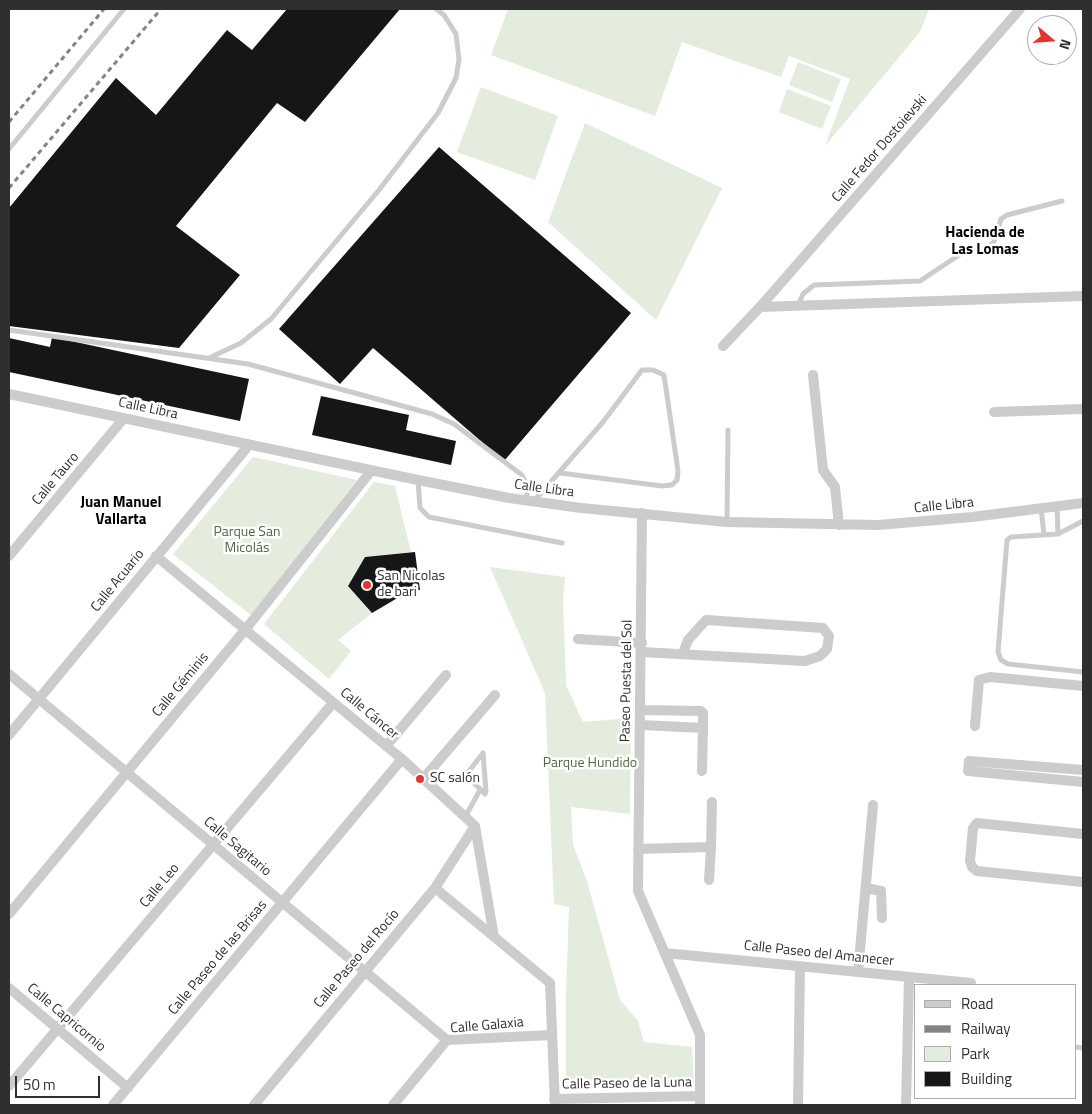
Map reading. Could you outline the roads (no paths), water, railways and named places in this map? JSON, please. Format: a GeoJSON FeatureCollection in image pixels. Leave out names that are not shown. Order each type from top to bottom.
{"type":"FeatureCollection","features":[{"type":"Feature","properties":{"kind":"street","name":"Calle Fedor Dostoievski"},"geometry":{"type":"LineString","coordinates":[[723,346],[760,307],[1020,9]]}},
{"type":"Feature","properties":{"kind":"street"},"geometry":{"type":"LineString","coordinates":[[760,307],[1083,296]]}},
{"type":"Feature","properties":{"kind":"street"},"geometry":{"type":"LineString","coordinates":[[813,375],[823,470],[835,487],[839,525]]}},
{"type":"Feature","properties":{"kind":"street","name":"Calle Libra"},"geometry":{"type":"LineString","coordinates":[[9,394],[418,480],[530,501],[642,514],[727,522],[839,525],[911,524],[1083,503]]}},
{"type":"Feature","properties":{"kind":"street"},"geometry":{"type":"LineString","coordinates":[[994,412],[1083,409]]}},
{"type":"Feature","properties":{"kind":"street","name":"Calle Tauro"},"geometry":{"type":"LineString","coordinates":[[9,556],[124,418]]}},
{"type":"Feature","properties":{"kind":"street","name":"Calle Acuario"},"geometry":{"type":"LineString","coordinates":[[9,735],[249,445]]}},
{"type":"Feature","properties":{"kind":"street","name":"Calle Géminis"},"geometry":{"type":"LineString","coordinates":[[9,914],[245,630],[371,471]]}},
{"type":"Feature","properties":{"kind":"street","name":"Paseo Puesta del Sol"},"geometry":{"type":"LineString","coordinates":[[642,514],[638,891],[700,1035],[700,1101]]}},
{"type":"Feature","properties":{"kind":"street","name":"Calle Cáncer"},"geometry":{"type":"LineString","coordinates":[[156,556],[402,759],[476,826]]}},
{"type":"Feature","properties":{"kind":"street"},"geometry":{"type":"LineString","coordinates":[[578,639],[683,653],[805,661],[820,656],[827,649],[829,636],[824,628],[706,620],[688,640],[683,653]]}},
{"type":"Feature","properties":{"kind":"street","name":"Calle Sagitario"},"geometry":{"type":"LineString","coordinates":[[9,674],[447,1040]]}},
{"type":"Feature","properties":{"kind":"street"},"geometry":{"type":"LineString","coordinates":[[386,746],[446,674]]}},
{"type":"Feature","properties":{"kind":"street"},"geometry":{"type":"LineString","coordinates":[[975,726],[979,680],[990,677],[1083,686]]}},
{"type":"Feature","properties":{"kind":"street"},"geometry":{"type":"LineString","coordinates":[[423,779],[495,695]]}},
{"type":"Feature","properties":{"kind":"street","name":"Calle Leo"},"geometry":{"type":"LineString","coordinates":[[9,1086],[333,703]]}},
{"type":"Feature","properties":{"kind":"street"},"geometry":{"type":"LineString","coordinates":[[641,710],[701,711],[703,713],[702,771]]}},
{"type":"Feature","properties":{"kind":"street"},"geometry":{"type":"LineString","coordinates":[[640,725],[703,728]]}},
{"type":"Feature","properties":{"kind":"street","name":"Calle Paseo de las Brisas"},"geometry":{"type":"LineString","coordinates":[[113,1105],[402,759]]}},
{"type":"Feature","properties":{"kind":"street"},"geometry":{"type":"LineString","coordinates":[[1083,770],[969,761],[968,771],[1083,782]]}},
{"type":"Feature","properties":{"kind":"street"},"geometry":{"type":"LineString","coordinates":[[709,880],[712,802]]}},
{"type":"Feature","properties":{"kind":"street"},"geometry":{"type":"LineString","coordinates":[[858,972],[874,805]]}},
{"type":"Feature","properties":{"kind":"street"},"geometry":{"type":"LineString","coordinates":[[1083,834],[977,823],[973,828],[970,861],[972,867],[977,870],[1083,882]]}},
{"type":"Feature","properties":{"kind":"street"},"geometry":{"type":"LineString","coordinates":[[476,826],[494,936]]}},
{"type":"Feature","properties":{"kind":"street","name":"Calle Paseo del Rocío"},"geometry":{"type":"LineString","coordinates":[[254,1105],[435,888],[476,826]]}},
{"type":"Feature","properties":{"kind":"street"},"geometry":{"type":"LineString","coordinates":[[638,849],[711,848]]}},
{"type":"Feature","properties":{"kind":"street"},"geometry":{"type":"LineString","coordinates":[[435,888],[550,983],[554,1102]]}},
{"type":"Feature","properties":{"kind":"street"},"geometry":{"type":"LineString","coordinates":[[866,888],[881,892],[882,918]]}},
{"type":"Feature","properties":{"kind":"street","name":"Calle Paseo del Amanecer"},"geometry":{"type":"LineString","coordinates":[[665,953],[971,983]]}},
{"type":"Feature","properties":{"kind":"street"},"geometry":{"type":"LineString","coordinates":[[798,1105],[800,966]]}},
{"type":"Feature","properties":{"kind":"street"},"geometry":{"type":"LineString","coordinates":[[906,1105],[909,977]]}},
{"type":"Feature","properties":{"kind":"street","name":"Calle Capricornio"},"geometry":{"type":"LineString","coordinates":[[9,988],[128,1088]]}},
{"type":"Feature","properties":{"kind":"street","name":"Calle Galaxia"},"geometry":{"type":"LineString","coordinates":[[394,1105],[447,1040],[552,1035]]}},
{"type":"Feature","properties":{"kind":"street","name":"Calle Paseo de la Luna"},"geometry":{"type":"LineString","coordinates":[[554,1102],[700,1101]]}},
{"type":"Feature","properties":{"kind":"lane"},"geometry":{"type":"LineString","coordinates":[[9,149],[124,9]]}},
{"type":"Feature","properties":{"kind":"lane"},"geometry":{"type":"LineString","coordinates":[[208,358],[241,343],[271,319],[378,190],[438,113],[456,78],[459,59],[456,34],[444,15],[436,9]]}},
{"type":"Feature","properties":{"kind":"lane"},"geometry":{"type":"LineString","coordinates":[[798,305],[803,294],[814,285],[920,281],[962,254],[988,247],[994,242],[1000,219],[1007,215],[1062,201]]}},
{"type":"Feature","properties":{"kind":"lane"},"geometry":{"type":"LineString","coordinates":[[9,330],[248,364],[432,414],[447,421],[522,475],[527,485],[530,501]]}},
{"type":"Feature","properties":{"kind":"lane"},"geometry":{"type":"LineString","coordinates":[[530,501],[560,473],[642,370],[653,370],[664,375],[678,471],[677,480],[672,485],[662,486],[560,473]]}},
{"type":"Feature","properties":{"kind":"lane"},"geometry":{"type":"LineString","coordinates":[[727,522],[728,430]]}},
{"type":"Feature","properties":{"kind":"lane"},"geometry":{"type":"LineString","coordinates":[[418,480],[420,508],[429,517],[562,543]]}},
{"type":"Feature","properties":{"kind":"lane"},"geometry":{"type":"LineString","coordinates":[[1056,507],[1058,534]]}},
{"type":"Feature","properties":{"kind":"lane"},"geometry":{"type":"LineString","coordinates":[[1041,508],[1044,535]]}},
{"type":"Feature","properties":{"kind":"lane"},"geometry":{"type":"LineString","coordinates":[[1083,521],[1058,534],[1011,537],[1006,540],[998,652],[1001,660],[1008,664],[1083,672]]}},
{"type":"Feature","properties":{"kind":"lane"},"geometry":{"type":"LineString","coordinates":[[483,753],[486,792],[484,794],[480,790],[466,774],[483,753]]}},
{"type":"Feature","properties":{"kind":"lane"},"geometry":{"type":"LineString","coordinates":[[465,817],[480,790]]}},
{"type":"Feature","properties":{"kind":"railway"},"geometry":{"type":"LineString","coordinates":[[9,122],[104,9]]}},
{"type":"Feature","properties":{"kind":"railway"},"geometry":{"type":"LineString","coordinates":[[9,188],[161,9]]}},
{"type":"Feature","properties":{"kind":"place","name":"San Nicolas de bari"},"geometry":{"type":"Point","coordinates":[367,585]}},
{"type":"Feature","properties":{"kind":"place","name":"SC salón"},"geometry":{"type":"Point","coordinates":[420,779]}},
{"type":"Feature","properties":{"kind":"district","name":"Hacienda de Las Lomas"},"geometry":{"type":"Point","coordinates":[985,242]}},
{"type":"Feature","properties":{"kind":"district","name":"Juan Manuel Vallarta"},"geometry":{"type":"Point","coordinates":[121,512]}},
{"type":"Feature","properties":{"kind":"park label","name":"Parque San Micolás"},"geometry":{"type":"Point","coordinates":[247,542]}},
{"type":"Feature","properties":{"kind":"park label","name":"Parque Hundido"},"geometry":{"type":"Point","coordinates":[590,764]}}]}
